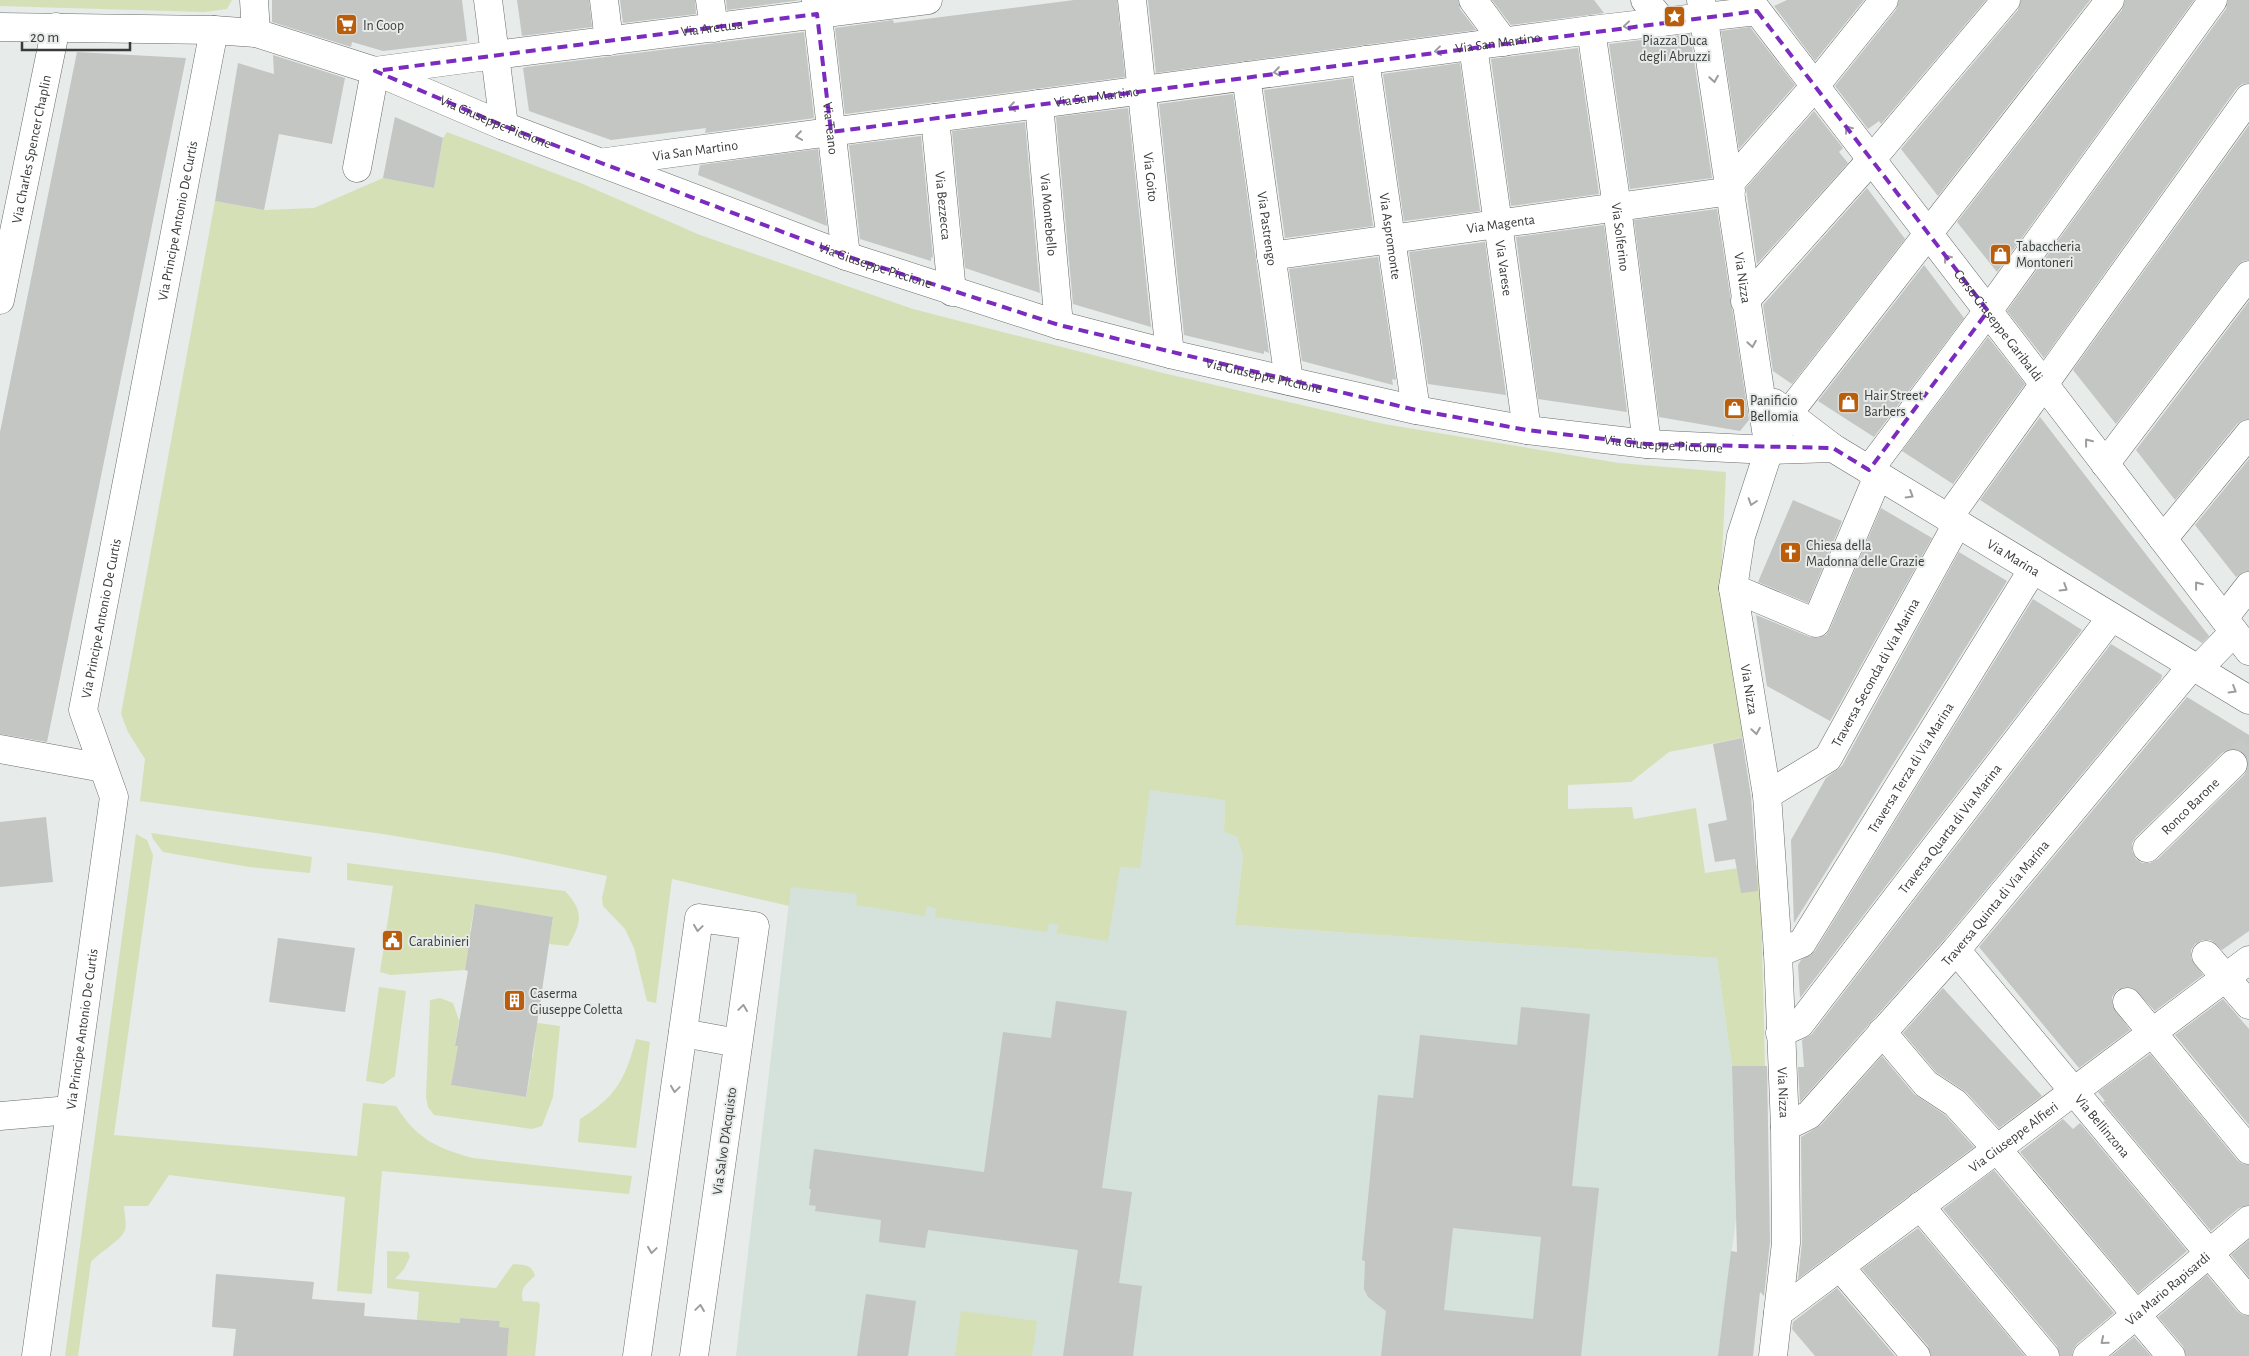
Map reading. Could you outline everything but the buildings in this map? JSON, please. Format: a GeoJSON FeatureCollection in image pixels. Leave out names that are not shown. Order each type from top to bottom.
{"type":"FeatureCollection","features":[{"type":"Feature","properties":{"kind":"street"},"geometry":{"type":"LineString","coordinates":[[254,0],[256,33]]}},
{"type":"Feature","properties":{"kind":"street"},"geometry":{"type":"LineString","coordinates":[[488,0],[504,126]]}},
{"type":"Feature","properties":{"kind":"street"},"geometry":{"type":"LineString","coordinates":[[604,0],[608,41]]}},
{"type":"Feature","properties":{"kind":"street"},"geometry":{"type":"LineString","coordinates":[[710,0],[714,28]]}},
{"type":"Feature","properties":{"kind":"street","name":"Via Aretusa"},"geometry":{"type":"LineString","coordinates":[[375,71],[714,28],[816,7],[922,0]]}},
{"type":"Feature","properties":{"kind":"street","name":"Via Goito"},"geometry":{"type":"LineString","coordinates":[[1132,0],[1170,354]]}},
{"type":"Feature","properties":{"kind":"street"},"geometry":{"type":"LineString","coordinates":[[1472,0],[1504,42]]}},
{"type":"Feature","properties":{"kind":"street"},"geometry":{"type":"LineString","coordinates":[[1645,0],[1662,22]]}},
{"type":"Feature","properties":{"kind":"street"},"geometry":{"type":"LineString","coordinates":[[1730,187],[1884,0]]}},
{"type":"Feature","properties":{"kind":"street"},"geometry":{"type":"LineString","coordinates":[[1745,301],[1871,160],[2006,0]]}},
{"type":"Feature","properties":{"kind":"street"},"geometry":{"type":"LineString","coordinates":[[1833,448],[1769,450],[1788,414],[2110,0]]}},
{"type":"Feature","properties":{"kind":"street"},"geometry":{"type":"LineString","coordinates":[[1733,588],[1816,623],[1874,473],[1988,311],[2213,0]]}},
{"type":"Feature","properties":{"kind":"street","name":"Via San Martino"},"geometry":{"type":"LineString","coordinates":[[603,162],[1662,22],[1753,6]]}},
{"type":"Feature","properties":{"kind":"street","name":"Corso Giuseppe Garibaldi"},"geometry":{"type":"LineString","coordinates":[[1753,6],[2236,634]]}},
{"type":"Feature","properties":{"kind":"street","name":"Via Teano"},"geometry":{"type":"LineString","coordinates":[[816,7],[846,256]]}},
{"type":"Feature","properties":{"kind":"street","name":"Via Nizza"},"geometry":{"type":"LineString","coordinates":[[1704,16],[1745,301],[1769,450],[1741,536],[1733,588],[1767,795],[1778,953],[1785,1127],[1786,1243],[1778,1313],[1778,1351]]}},
{"type":"Feature","properties":{"kind":"street","name":"Via Giuseppe Piccione"},"geometry":{"type":"LineString","coordinates":[[0,26],[214,30],[256,33],[375,71],[504,126],[603,162],[846,256],[952,292],[1059,325],[1170,354],[1416,410],[1527,430],[1646,444],[1769,450]]}},
{"type":"Feature","properties":{"kind":"street","name":"Via Charles Spencer Chaplin"},"geometry":{"type":"LineString","coordinates":[[0,300],[56,27]]}},
{"type":"Feature","properties":{"kind":"street","name":"Via Principe Antonio De Curtis"},"geometry":{"type":"LineString","coordinates":[[36,1356],[114,797],[82,710],[214,30]]}},
{"type":"Feature","properties":{"kind":"street","name":"Via Solferino"},"geometry":{"type":"LineString","coordinates":[[1591,30],[1617,207],[1646,444]]}},
{"type":"Feature","properties":{"kind":"street","name":"Via Varese"},"geometry":{"type":"LineString","coordinates":[[1473,46],[1527,430]]}},
{"type":"Feature","properties":{"kind":"street","name":"Via Aspromonte"},"geometry":{"type":"LineString","coordinates":[[1364,60],[1416,410]]}},
{"type":"Feature","properties":{"kind":"street"},"geometry":{"type":"LineString","coordinates":[[357,168],[375,71]]}},
{"type":"Feature","properties":{"kind":"street","name":"Via Pastrengo"},"geometry":{"type":"LineString","coordinates":[[1246,76],[1289,381]]}},
{"type":"Feature","properties":{"kind":"street","name":"Traversa Seconda di Via Marina"},"geometry":{"type":"LineString","coordinates":[[1767,795],[1828,758],[1953,521],[2044,384],[2249,98]]}},
{"type":"Feature","properties":{"kind":"street","name":"Via Montebello"},"geometry":{"type":"LineString","coordinates":[[1039,104],[1059,325]]}},
{"type":"Feature","properties":{"kind":"street","name":"Via Bezzecca"},"geometry":{"type":"LineString","coordinates":[[934,118],[952,292]]}},
{"type":"Feature","properties":{"kind":"street","name":"Via Magenta"},"geometry":{"type":"LineString","coordinates":[[1271,256],[1617,207],[1730,187]]}},
{"type":"Feature","properties":{"kind":"street"},"geometry":{"type":"LineString","coordinates":[[2105,464],[2249,275]]}},
{"type":"Feature","properties":{"kind":"street","name":"Via Marina"},"geometry":{"type":"LineString","coordinates":[[1759,391],[1833,448],[2249,700]]}},
{"type":"Feature","properties":{"kind":"street"},"geometry":{"type":"LineString","coordinates":[[2163,539],[2249,434]]}},
{"type":"Feature","properties":{"kind":"street","name":"Traversa Terza di Via Marina"},"geometry":{"type":"LineString","coordinates":[[1778,953],[1802,942],[2033,570]]}},
{"type":"Feature","properties":{"kind":"street","name":"Traversa Quinta di Via Marina"},"geometry":{"type":"LineString","coordinates":[[1785,1127],[1808,1114],[1956,950],[2195,668],[2236,634],[2249,586]]}},
{"type":"Feature","properties":{"kind":"street","name":"Traversa Quarta di Via Marina"},"geometry":{"type":"LineString","coordinates":[[1780,1033],[1800,1024],[2111,618]]}},
{"type":"Feature","properties":{"kind":"street"},"geometry":{"type":"LineString","coordinates":[[0,748],[103,768]]}},
{"type":"Feature","properties":{"kind":"street","name":"Ronco Barone"},"geometry":{"type":"LineString","coordinates":[[2147,848],[2233,764]]}},
{"type":"Feature","properties":{"kind":"street","name":"Via Salvo D'Acquisto"},"geometry":{"type":"LineString","coordinates":[[683,1033],[699,918],[755,926],[694,1356]]}},
{"type":"Feature","properties":{"kind":"street","name":"Via Bellinzona"},"geometry":{"type":"LineString","coordinates":[[1956,950],[2249,1300]]}},
{"type":"Feature","properties":{"kind":"street"},"geometry":{"type":"LineString","coordinates":[[2206,955],[2249,1005]]}},
{"type":"Feature","properties":{"kind":"street","name":"Via Giuseppe Alfieri"},"geometry":{"type":"LineString","coordinates":[[1778,1313],[2249,960]]}},
{"type":"Feature","properties":{"kind":"street"},"geometry":{"type":"LineString","coordinates":[[2126,1002],[2249,1150]]}},
{"type":"Feature","properties":{"kind":"street"},"geometry":{"type":"LineString","coordinates":[[1882,1032],[1926,1084],[1955,1104],[1996,1149],[2171,1356]]}},
{"type":"Feature","properties":{"kind":"street"},"geometry":{"type":"LineString","coordinates":[[636,1356],[683,1033],[738,1043]]}},
{"type":"Feature","properties":{"kind":"street"},"geometry":{"type":"LineString","coordinates":[[0,1116],[70,1110]]}},
{"type":"Feature","properties":{"kind":"street"},"geometry":{"type":"LineString","coordinates":[[1920,1206],[2045,1356]]}},
{"type":"Feature","properties":{"kind":"street","name":"Via Mario Rapisardi"},"geometry":{"type":"LineString","coordinates":[[2087,1356],[2249,1220]]}},
{"type":"Feature","properties":{"kind":"street"},"geometry":{"type":"LineString","coordinates":[[1840,1267],[1916,1356]]}},
{"type":"Feature","properties":{"kind":"highlighted area"},"geometry":{"type":"Polygon","coordinates":[[[1757,11],[1988,311],[1869,470],[1833,448],[1647,444],[1527,430],[1416,410],[1059,325],[846,256],[504,126],[375,71],[817,14],[831,132],[1757,11]]]}},
{"type":"Feature","properties":{"kind":"shaded area"},"geometry":{"type":"Polygon","coordinates":[[[808,740],[1225,799],[1224,832],[1237,837],[1243,856],[1235,925],[1717,958],[1732,1066],[1736,1219],[1718,1356],[736,1356],[808,740]]]}},
{"type":"Feature","properties":{"kind":"green space"},"geometry":{"type":"Polygon","coordinates":[[[0,0],[232,0],[227,9],[204,12],[0,6],[0,0]]]}},
{"type":"Feature","properties":{"kind":"green space"},"geometry":{"type":"Polygon","coordinates":[[[447,132],[583,184],[700,235],[913,309],[1163,373],[1384,424],[1619,463],[1726,472],[1722,557],[1728,628],[1746,737],[1669,752],[1631,782],[1568,785],[1568,809],[1632,807],[1634,819],[1696,808],[1705,873],[1760,865],[1765,1066],[1732,1066],[1717,958],[1235,925],[1243,856],[1237,837],[1224,832],[1225,800],[1150,790],[1140,868],[1120,867],[1108,941],[1056,933],[1059,925],[1049,923],[1047,932],[935,917],[936,908],[927,906],[925,916],[856,905],[857,894],[791,887],[789,906],[672,879],[656,1003],[647,1001],[634,948],[625,929],[603,906],[602,898],[607,876],[502,854],[383,834],[140,801],[145,759],[128,732],[121,714],[215,201],[264,210],[314,208],[383,178],[434,188],[443,138],[447,132]]]}},
{"type":"Feature","properties":{"kind":"green space"},"geometry":{"type":"Polygon","coordinates":[[[151,833],[312,857],[310,873],[249,867],[163,852],[153,839],[151,833]]]}},
{"type":"Feature","properties":{"kind":"green space"},"geometry":{"type":"Polygon","coordinates":[[[136,834],[147,840],[153,855],[114,1135],[357,1156],[363,1103],[396,1106],[412,1127],[428,1141],[448,1150],[473,1158],[632,1176],[629,1194],[382,1171],[372,1294],[337,1291],[345,1197],[169,1175],[148,1206],[124,1206],[126,1224],[123,1234],[91,1262],[78,1356],[65,1356],[136,834]]]}},
{"type":"Feature","properties":{"kind":"green space"},"geometry":{"type":"Polygon","coordinates":[[[347,863],[565,891],[576,905],[579,918],[578,924],[568,946],[549,944],[553,917],[475,905],[470,931],[485,934],[469,944],[465,970],[391,975],[380,972],[393,886],[347,880],[347,863]]]}},
{"type":"Feature","properties":{"kind":"green space"},"geometry":{"type":"Polygon","coordinates":[[[379,987],[406,991],[395,1076],[383,1084],[366,1081],[379,987]]]}},
{"type":"Feature","properties":{"kind":"green space"},"geometry":{"type":"Polygon","coordinates":[[[440,998],[453,1003],[459,1020],[455,1046],[467,1048],[456,1058],[451,1085],[526,1097],[531,1070],[519,1068],[521,1056],[533,1057],[536,1032],[530,1030],[531,1022],[560,1026],[553,1097],[542,1126],[532,1129],[434,1115],[428,1107],[426,1097],[430,1000],[440,998]]]}},
{"type":"Feature","properties":{"kind":"green space"},"geometry":{"type":"Polygon","coordinates":[[[636,1039],[650,1042],[636,1148],[578,1142],[580,1119],[593,1111],[618,1085],[628,1065],[636,1039]]]}},
{"type":"Feature","properties":{"kind":"green space"},"geometry":{"type":"Polygon","coordinates":[[[387,1251],[408,1252],[410,1257],[404,1269],[395,1279],[496,1288],[513,1264],[530,1267],[535,1276],[524,1287],[522,1297],[523,1301],[538,1302],[540,1305],[535,1356],[499,1356],[507,1354],[509,1328],[499,1327],[500,1321],[461,1318],[460,1323],[417,1320],[419,1292],[387,1288],[387,1251]]]}},
{"type":"Feature","properties":{"kind":"green space"},"geometry":{"type":"Polygon","coordinates":[[[961,1311],[1037,1321],[1032,1356],[955,1356],[961,1311]]]}},
{"type":"Feature","properties":{"kind":"tunnel"},"geometry":{"type":"LineString","coordinates":[[2233,764],[2249,748]]}},
{"type":"Feature","properties":{"kind":"place","name":"Piazza Duca degli Abruzzi"},"geometry":{"type":"Point","coordinates":[1675,17]}},
{"type":"Feature","properties":{"kind":"place","name":"In Coop"},"geometry":{"type":"Point","coordinates":[347,25]}},
{"type":"Feature","properties":{"kind":"place","name":"Tabaccheria Montoneri"},"geometry":{"type":"Point","coordinates":[2000,254]}},
{"type":"Feature","properties":{"kind":"place","name":"Hair Street Barbers"},"geometry":{"type":"Point","coordinates":[1848,403]}},
{"type":"Feature","properties":{"kind":"place","name":"Panificio Bellomia"},"geometry":{"type":"Point","coordinates":[1734,408]}},
{"type":"Feature","properties":{"kind":"place","name":"Chiesa della Madonna delle Grazie"},"geometry":{"type":"Point","coordinates":[1790,553]}},
{"type":"Feature","properties":{"kind":"place","name":"Carabinieri"},"geometry":{"type":"Point","coordinates":[393,941]}},
{"type":"Feature","properties":{"kind":"place","name":"Caserma Giuseppe Coletta"},"geometry":{"type":"Point","coordinates":[514,1001]}}]}
